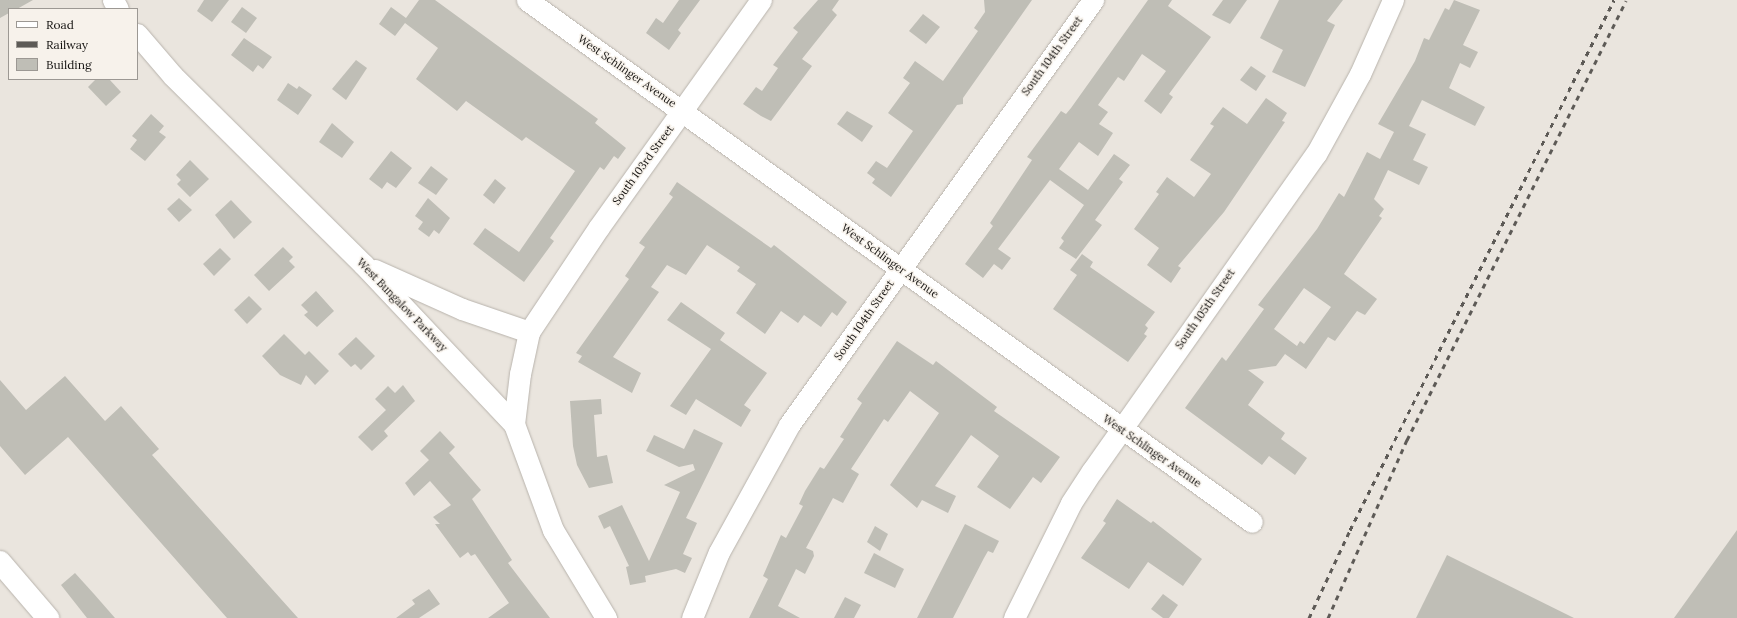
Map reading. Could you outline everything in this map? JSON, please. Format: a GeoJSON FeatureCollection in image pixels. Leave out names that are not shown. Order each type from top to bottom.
{"type":"FeatureCollection","features":[{"type":"Feature","properties":{"kind":"highway"},"geometry":{"type":"LineString","coordinates":[[0,562],[48,618]]}},
{"type":"Feature","properties":{"kind":"street","name":"West Schlinger Avenue"},"geometry":{"type":"LineString","coordinates":[[527,0],[683,110],[900,269],[1252,522]]}},
{"type":"Feature","properties":{"kind":"street","name":"South 103rd Street"},"geometry":{"type":"LineString","coordinates":[[514,424],[520,374],[529,332],[599,227],[761,0]]}},
{"type":"Feature","properties":{"kind":"street","name":"South 104th Street"},"geometry":{"type":"LineString","coordinates":[[692,618],[718,552],[789,425],[1093,0]]}},
{"type":"Feature","properties":{"kind":"street","name":"South 105th Street"},"geometry":{"type":"LineString","coordinates":[[1014,618],[1071,503],[1121,428],[1316,154],[1360,74],[1393,0]]}},
{"type":"Feature","properties":{"kind":"street","name":"West Bungalow Parkway"},"geometry":{"type":"LineString","coordinates":[[138,35],[178,82],[363,264],[514,424],[553,530],[606,618]]}},
{"type":"Feature","properties":{"kind":"street"},"geometry":{"type":"LineString","coordinates":[[363,264],[414,289],[529,332]]}},
{"type":"Feature","properties":{"kind":"building"},"geometry":{"type":"Polygon","coordinates":[[[0,0],[33,0],[19,8],[8,8],[8,14],[0,18],[0,0]]]}},
{"type":"Feature","properties":{"kind":"building"},"geometry":{"type":"Polygon","coordinates":[[[204,0],[229,0],[212,22],[197,11],[204,0]]]}},
{"type":"Feature","properties":{"kind":"building"},"geometry":{"type":"Polygon","coordinates":[[[419,0],[435,0],[598,119],[595,123],[626,148],[618,159],[614,156],[604,170],[600,167],[550,238],[554,241],[524,282],[473,244],[485,228],[519,252],[575,171],[526,137],[522,141],[466,101],[457,111],[416,79],[438,48],[405,23],[395,36],[379,24],[391,7],[406,18],[419,0]]]}},
{"type":"Feature","properties":{"kind":"building"},"geometry":{"type":"Polygon","coordinates":[[[679,0],[700,0],[678,30],[681,33],[669,50],[646,33],[656,18],[663,23],[679,0]]]}},
{"type":"Feature","properties":{"kind":"building"},"geometry":{"type":"Polygon","coordinates":[[[818,0],[839,0],[832,10],[837,15],[802,59],[812,66],[771,121],[743,104],[756,87],[762,91],[778,68],[773,65],[798,32],[793,28],[818,0]]]}},
{"type":"Feature","properties":{"kind":"building"},"geometry":{"type":"Polygon","coordinates":[[[984,0],[1032,0],[963,98],[963,104],[957,105],[891,197],[872,183],[875,179],[867,173],[876,161],[887,168],[913,131],[888,113],[910,83],[903,78],[915,61],[943,81],[978,31],[974,28],[985,12],[984,0]]]}},
{"type":"Feature","properties":{"kind":"building"},"geometry":{"type":"Polygon","coordinates":[[[1148,0],[1172,0],[1168,6],[1211,37],[1169,94],[1173,97],[1161,114],[1144,101],[1166,71],[1142,54],[1124,81],[1118,77],[1098,105],[1108,112],[1099,124],[1113,133],[1098,156],[1079,142],[1059,169],[1088,190],[1114,154],[1130,165],[1119,179],[1123,182],[1095,220],[1102,225],[1076,259],[1059,248],[1064,241],[1061,238],[1084,205],[1050,180],[998,249],[1011,258],[1002,270],[994,264],[983,278],[965,264],[993,226],[990,223],[1032,160],[1027,157],[1061,111],[1066,114],[1071,108],[1148,0]]]}},
{"type":"Feature","properties":{"kind":"building"},"geometry":{"type":"Polygon","coordinates":[[[1223,0],[1247,0],[1230,24],[1212,15],[1223,0]]]}},
{"type":"Feature","properties":{"kind":"building"},"geometry":{"type":"Polygon","coordinates":[[[1279,0],[1343,0],[1327,21],[1335,25],[1305,87],[1272,72],[1283,50],[1260,38],[1279,0]]]}},
{"type":"Feature","properties":{"kind":"building"},"geometry":{"type":"Polygon","coordinates":[[[1454,0],[1480,10],[1463,45],[1478,52],[1470,68],[1460,63],[1449,88],[1485,107],[1475,126],[1422,100],[1409,126],[1426,134],[1413,160],[1428,167],[1419,185],[1388,170],[1374,199],[1384,209],[1379,216],[1382,218],[1344,274],[1377,299],[1365,315],[1357,311],[1335,341],[1328,337],[1306,369],[1285,354],[1276,366],[1248,370],[1264,382],[1248,405],[1285,433],[1281,439],[1307,458],[1295,475],[1269,456],[1262,465],[1185,408],[1222,357],[1226,361],[1264,309],[1258,305],[1317,229],[1339,193],[1344,197],[1367,152],[1380,159],[1394,132],[1378,124],[1415,61],[1424,38],[1429,40],[1445,8],[1449,10],[1454,0]],[[1304,288],[1274,329],[1297,346],[1300,341],[1304,344],[1331,307],[1304,288]]]}},
{"type":"Feature","properties":{"kind":"building"},"geometry":{"type":"Polygon","coordinates":[[[242,7],[257,18],[246,33],[231,22],[242,7]]]}},
{"type":"Feature","properties":{"kind":"building"},"geometry":{"type":"Polygon","coordinates":[[[923,14],[940,27],[926,44],[909,31],[923,14]]]}},
{"type":"Feature","properties":{"kind":"building"},"geometry":{"type":"Polygon","coordinates":[[[244,38],[272,57],[263,69],[258,65],[253,72],[231,55],[244,38]]]}},
{"type":"Feature","properties":{"kind":"building"},"geometry":{"type":"Polygon","coordinates":[[[356,60],[367,68],[346,100],[332,89],[356,60]]]}},
{"type":"Feature","properties":{"kind":"building"},"geometry":{"type":"Polygon","coordinates":[[[1251,66],[1266,76],[1256,91],[1240,80],[1251,66]]]}},
{"type":"Feature","properties":{"kind":"building"},"geometry":{"type":"Polygon","coordinates":[[[95,80],[110,80],[121,92],[106,106],[88,87],[95,80]]]}},
{"type":"Feature","properties":{"kind":"building"},"geometry":{"type":"Polygon","coordinates":[[[288,83],[297,89],[299,86],[312,95],[298,115],[277,100],[288,83]]]}},
{"type":"Feature","properties":{"kind":"building"},"geometry":{"type":"Polygon","coordinates":[[[1266,98],[1287,113],[1282,121],[1285,122],[1224,212],[1178,266],[1181,268],[1171,283],[1147,265],[1159,248],[1134,229],[1159,194],[1156,192],[1167,177],[1194,197],[1211,174],[1190,160],[1214,126],[1210,124],[1223,107],[1247,124],[1266,98]]]}},
{"type":"Feature","properties":{"kind":"building"},"geometry":{"type":"Polygon","coordinates":[[[847,111],[873,126],[862,142],[837,124],[847,111]]]}},
{"type":"Feature","properties":{"kind":"building"},"geometry":{"type":"Polygon","coordinates":[[[151,114],[164,126],[159,132],[166,137],[145,161],[130,149],[137,140],[132,136],[151,114]]]}},
{"type":"Feature","properties":{"kind":"building"},"geometry":{"type":"Polygon","coordinates":[[[332,123],[354,142],[342,158],[319,142],[332,123]]]}},
{"type":"Feature","properties":{"kind":"building"},"geometry":{"type":"Polygon","coordinates":[[[391,151],[412,168],[396,188],[387,182],[382,189],[369,179],[391,151]]]}},
{"type":"Feature","properties":{"kind":"building"},"geometry":{"type":"Polygon","coordinates":[[[190,160],[209,179],[190,197],[177,184],[181,180],[176,175],[190,160]]]}},
{"type":"Feature","properties":{"kind":"building"},"geometry":{"type":"Polygon","coordinates":[[[431,166],[448,179],[436,195],[418,183],[431,166]]]}},
{"type":"Feature","properties":{"kind":"building"},"geometry":{"type":"Polygon","coordinates":[[[495,179],[506,188],[494,204],[483,195],[495,179]]]}},
{"type":"Feature","properties":{"kind":"building"},"geometry":{"type":"Polygon","coordinates":[[[677,182],[771,248],[774,245],[847,302],[837,316],[832,312],[821,327],[804,315],[798,323],[781,311],[765,334],[736,313],[756,284],[737,271],[740,267],[707,245],[686,275],[667,265],[651,287],[659,292],[613,357],[641,373],[632,393],[578,362],[582,356],[576,353],[629,279],[625,276],[645,247],[639,243],[673,197],[669,194],[677,182]]]}},
{"type":"Feature","properties":{"kind":"building"},"geometry":{"type":"Polygon","coordinates":[[[179,198],[192,210],[179,222],[167,209],[179,198]]]}},
{"type":"Feature","properties":{"kind":"building"},"geometry":{"type":"Polygon","coordinates":[[[428,198],[450,218],[439,234],[434,230],[429,237],[418,229],[423,222],[415,216],[428,198]]]}},
{"type":"Feature","properties":{"kind":"building"},"geometry":{"type":"Polygon","coordinates":[[[231,200],[252,222],[234,239],[215,215],[231,200]]]}},
{"type":"Feature","properties":{"kind":"building"},"geometry":{"type":"Polygon","coordinates":[[[283,247],[293,257],[289,261],[295,267],[269,291],[254,275],[283,247]]]}},
{"type":"Feature","properties":{"kind":"building"},"geometry":{"type":"Polygon","coordinates":[[[220,248],[231,259],[214,276],[203,264],[220,248]]]}},
{"type":"Feature","properties":{"kind":"building"},"geometry":{"type":"Polygon","coordinates":[[[1082,254],[1093,262],[1090,267],[1155,312],[1145,325],[1148,328],[1144,334],[1147,336],[1128,362],[1053,309],[1077,275],[1070,270],[1082,254]]]}},
{"type":"Feature","properties":{"kind":"building"},"geometry":{"type":"Polygon","coordinates":[[[316,291],[334,311],[317,327],[304,315],[308,312],[301,305],[316,291]]]}},
{"type":"Feature","properties":{"kind":"building"},"geometry":{"type":"Polygon","coordinates":[[[249,296],[262,309],[247,324],[234,310],[249,296]]]}},
{"type":"Feature","properties":{"kind":"building"},"geometry":{"type":"Polygon","coordinates":[[[681,302],[725,333],[720,340],[767,373],[744,405],[751,410],[741,427],[696,399],[686,415],[670,406],[711,349],[667,320],[681,302]]]}},
{"type":"Feature","properties":{"kind":"building"},"geometry":{"type":"Polygon","coordinates":[[[284,334],[305,355],[309,351],[329,371],[315,385],[306,375],[301,385],[280,375],[262,356],[284,334]]]}},
{"type":"Feature","properties":{"kind":"building"},"geometry":{"type":"Polygon","coordinates":[[[356,337],[375,356],[361,370],[355,364],[351,367],[338,354],[356,337]]]}},
{"type":"Feature","properties":{"kind":"building"},"geometry":{"type":"Polygon","coordinates":[[[897,341],[933,365],[936,361],[997,407],[994,411],[1060,457],[1041,483],[1033,477],[1010,509],[977,487],[999,456],[971,435],[935,486],[956,496],[948,513],[922,500],[917,508],[890,485],[939,413],[910,391],[888,422],[884,419],[851,469],[859,474],[843,503],[833,498],[806,548],[813,551],[814,556],[805,574],[796,569],[778,606],[800,618],[749,618],[768,579],[763,576],[781,535],[786,538],[803,506],[799,504],[805,491],[820,467],[824,469],[844,439],[840,437],[862,403],[857,399],[897,341]]]}},
{"type":"Feature","properties":{"kind":"building"},"geometry":{"type":"Polygon","coordinates":[[[65,376],[105,421],[121,406],[159,449],[152,455],[298,618],[227,618],[68,437],[25,475],[0,446],[0,380],[26,410],[65,376]]]}},
{"type":"Feature","properties":{"kind":"building"},"geometry":{"type":"Polygon","coordinates":[[[403,385],[415,401],[384,431],[388,436],[372,451],[358,437],[386,410],[375,399],[388,386],[395,393],[403,385]]]}},
{"type":"Feature","properties":{"kind":"building"},"geometry":{"type":"Polygon","coordinates":[[[601,399],[602,414],[594,415],[597,457],[607,455],[613,483],[589,488],[577,465],[573,446],[570,401],[601,399]]]}},
{"type":"Feature","properties":{"kind":"building"},"geometry":{"type":"Polygon","coordinates":[[[694,429],[723,443],[686,518],[697,523],[683,554],[692,558],[685,573],[676,569],[645,576],[646,582],[630,585],[626,567],[629,566],[610,526],[604,529],[598,516],[622,505],[649,561],[680,492],[664,485],[695,470],[693,464],[679,467],[646,451],[654,435],[684,449],[694,429]]]}},
{"type":"Feature","properties":{"kind":"building"},"geometry":{"type":"Polygon","coordinates":[[[440,431],[455,447],[449,453],[481,490],[472,499],[512,560],[508,563],[550,618],[488,618],[509,603],[475,554],[471,556],[468,552],[460,558],[435,524],[440,524],[433,517],[451,505],[430,481],[414,496],[405,483],[429,460],[420,451],[440,431]]]}},
{"type":"Feature","properties":{"kind":"building"},"geometry":{"type":"Polygon","coordinates":[[[1117,499],[1151,523],[1153,521],[1202,559],[1183,586],[1148,562],[1129,589],[1081,558],[1106,523],[1103,521],[1117,499]]]}},
{"type":"Feature","properties":{"kind":"building"},"geometry":{"type":"Polygon","coordinates":[[[965,524],[999,541],[993,553],[988,551],[953,618],[917,618],[965,524]]]}},
{"type":"Feature","properties":{"kind":"building"},"geometry":{"type":"Polygon","coordinates":[[[875,526],[888,534],[880,551],[867,542],[875,526]]]}},
{"type":"Feature","properties":{"kind":"building"},"geometry":{"type":"Polygon","coordinates":[[[1737,530],[1737,618],[1674,618],[1737,530]]]}},
{"type":"Feature","properties":{"kind":"building"},"geometry":{"type":"Polygon","coordinates":[[[874,553],[904,569],[895,588],[864,573],[874,553]]]}},
{"type":"Feature","properties":{"kind":"building"},"geometry":{"type":"Polygon","coordinates":[[[1447,555],[1574,618],[1416,618],[1447,555]]]}},
{"type":"Feature","properties":{"kind":"building"},"geometry":{"type":"Polygon","coordinates":[[[75,573],[115,618],[87,618],[61,585],[75,573]]]}},
{"type":"Feature","properties":{"kind":"building"},"geometry":{"type":"Polygon","coordinates":[[[429,589],[440,604],[419,618],[396,618],[415,604],[412,600],[429,589]]]}},
{"type":"Feature","properties":{"kind":"building"},"geometry":{"type":"Polygon","coordinates":[[[1163,594],[1178,605],[1169,618],[1163,618],[1151,609],[1163,594]]]}},
{"type":"Feature","properties":{"kind":"building"},"geometry":{"type":"Polygon","coordinates":[[[845,597],[861,605],[854,618],[834,618],[845,597]]]}},
{"type":"Feature","properties":{"kind":"railway"},"geometry":{"type":"LineString","coordinates":[[1309,618],[1350,530],[1614,0]]}},
{"type":"Feature","properties":{"kind":"railway"},"geometry":{"type":"LineString","coordinates":[[1328,618],[1407,440],[1626,0]]}}]}
